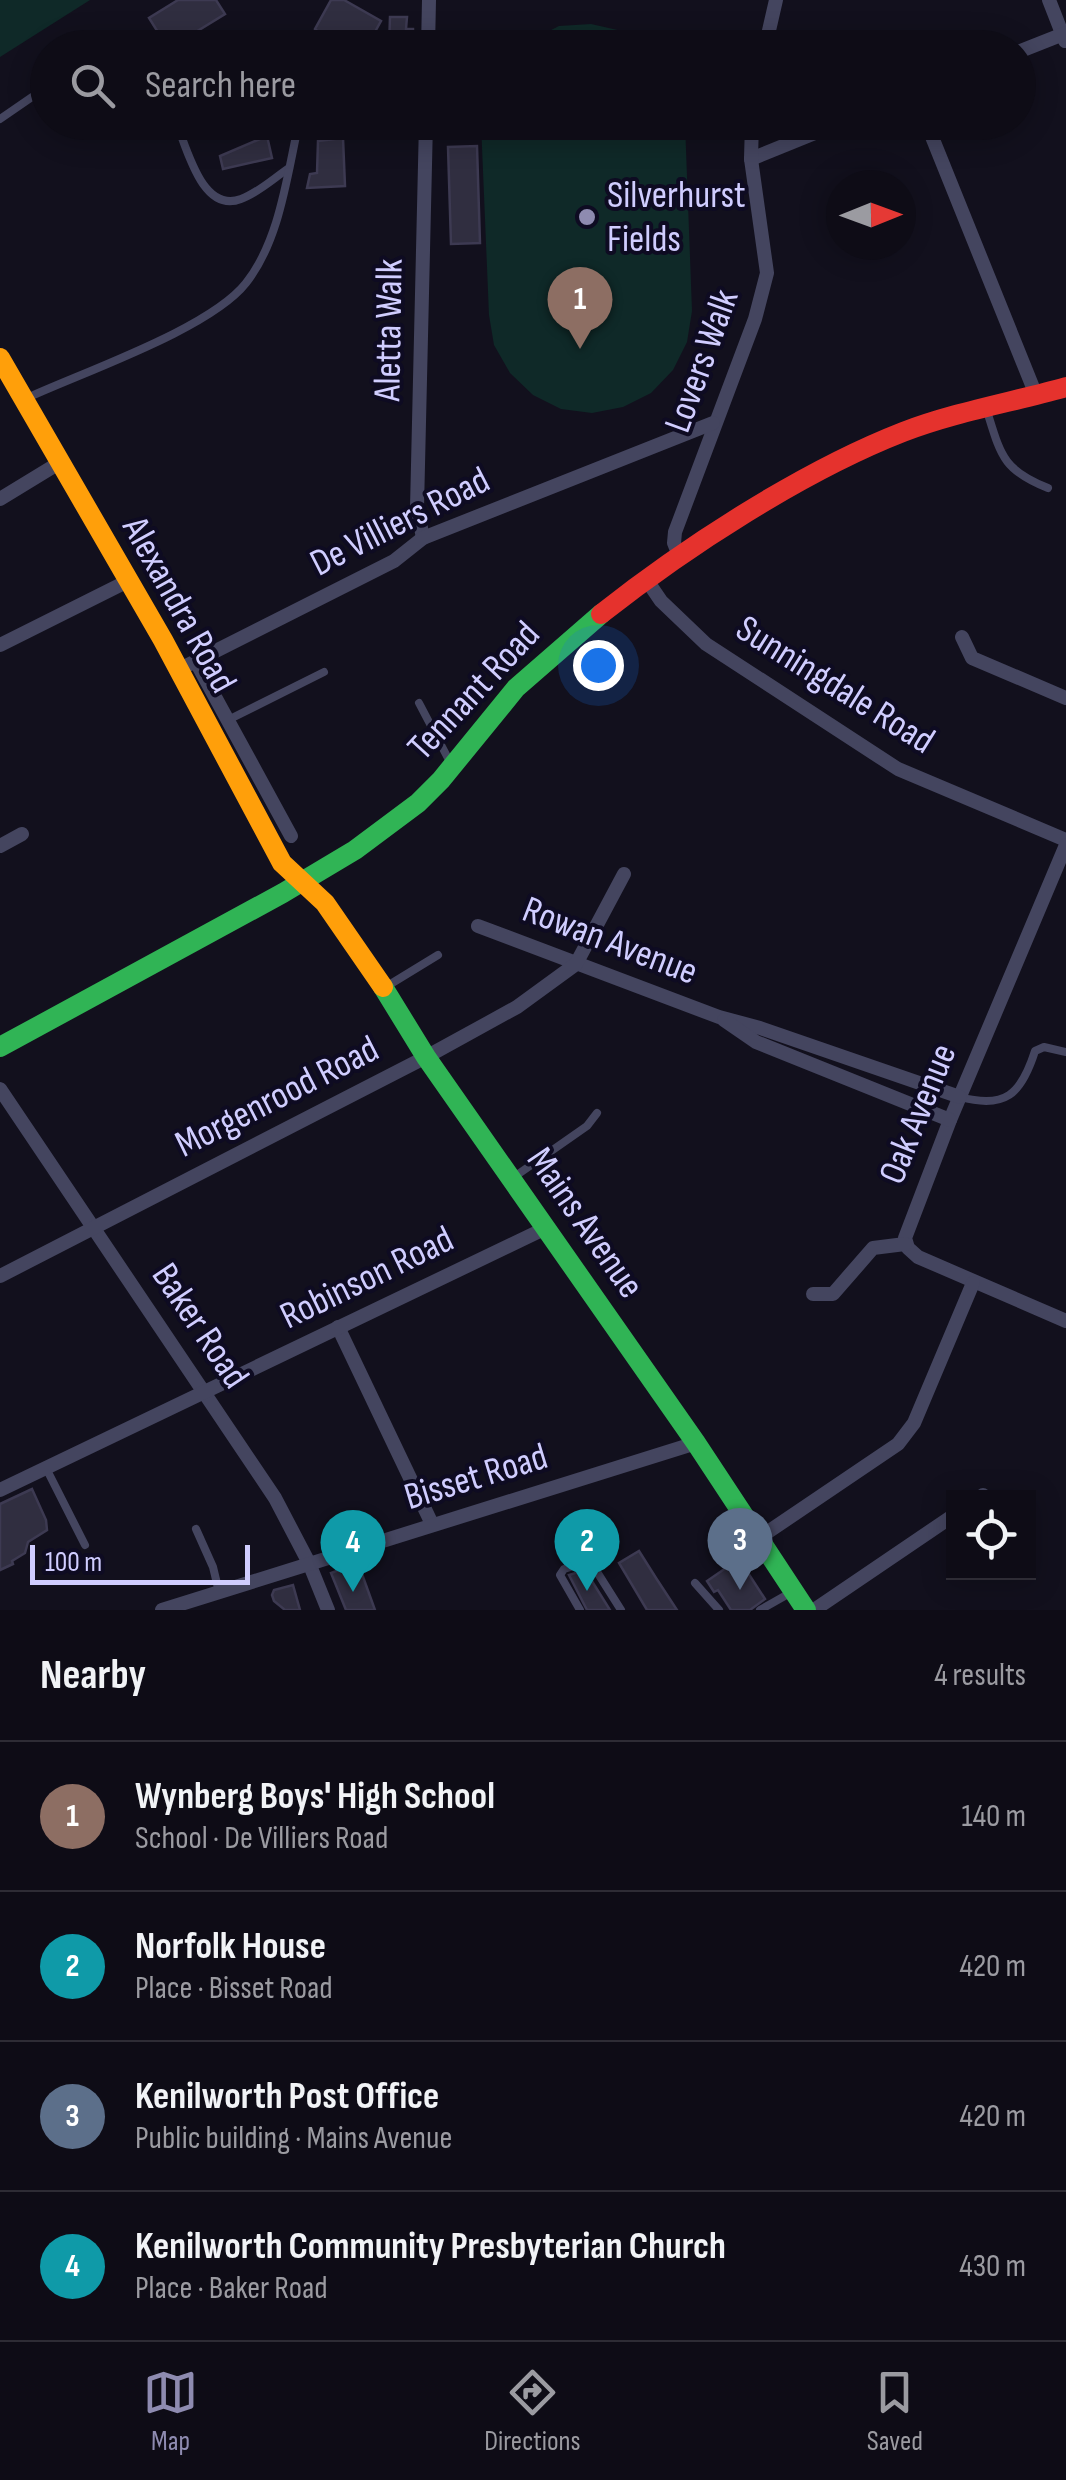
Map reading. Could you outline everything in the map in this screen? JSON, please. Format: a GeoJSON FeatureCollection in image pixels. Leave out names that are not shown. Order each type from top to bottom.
{"type":"FeatureCollection","features":[{"type":"Feature","properties":{"kind":"street"},"geometry":{"type":"LineString","coordinates":[[428,30],[429,0]]}},
{"type":"Feature","properties":{"kind":"street"},"geometry":{"type":"LineString","coordinates":[[769,30],[776,0]]}},
{"type":"Feature","properties":{"kind":"street"},"geometry":{"type":"LineString","coordinates":[[1036,46],[1065,37],[1049,0]]}},
{"type":"Feature","properties":{"kind":"street","name":"Aletta Walk"},"geometry":{"type":"LineString","coordinates":[[423,538],[417,508],[426,140]]}},
{"type":"Feature","properties":{"kind":"street","name":"Lovers Walk"},"geometry":{"type":"LineString","coordinates":[[680,558],[674,544],[675,532],[755,320],[767,273],[752,140]]}},
{"type":"Feature","properties":{"kind":"street"},"geometry":{"type":"LineString","coordinates":[[752,159],[798,140]]}},
{"type":"Feature","properties":{"kind":"street"},"geometry":{"type":"LineString","coordinates":[[933,140],[1036,394]]}},
{"type":"Feature","properties":{"kind":"street","name":"Alexandra Road"},"geometry":{"type":"LineString","coordinates":[[0,358],[128,582],[187,666],[218,726],[248,804],[282,863],[301,882]]}},
{"type":"Feature","properties":{"kind":"street","name":"Tennant Road"},"geometry":{"type":"LineString","coordinates":[[0,1047],[355,850],[418,803],[532,671],[646,579],[840,460],[906,431],[1066,387]]}},
{"type":"Feature","properties":{"kind":"street","name":"De Villiers Road"},"geometry":{"type":"LineString","coordinates":[[187,666],[394,561],[423,538],[713,424]]}},
{"type":"Feature","properties":{"kind":"street"},"geometry":{"type":"LineString","coordinates":[[0,499],[60,463]]}},
{"type":"Feature","properties":{"kind":"street","name":"Sunningdale Road"},"geometry":{"type":"LineString","coordinates":[[646,579],[662,601],[706,644],[898,769],[1066,842]]}},
{"type":"Feature","properties":{"kind":"street"},"geometry":{"type":"LineString","coordinates":[[0,645],[128,582]]}},
{"type":"Feature","properties":{"kind":"street"},"geometry":{"type":"LineString","coordinates":[[962,637],[972,658],[1066,698]]}},
{"type":"Feature","properties":{"kind":"street"},"geometry":{"type":"LineString","coordinates":[[218,726],[268,792],[291,836]]}},
{"type":"Feature","properties":{"kind":"street"},"geometry":{"type":"LineString","coordinates":[[248,804],[268,792]]}},
{"type":"Feature","properties":{"kind":"street"},"geometry":{"type":"LineString","coordinates":[[0,846],[22,834]]}},
{"type":"Feature","properties":{"kind":"street","name":"Oak Avenue"},"geometry":{"type":"LineString","coordinates":[[1066,842],[907,1226],[906,1244],[918,1258],[1066,1321]]}},
{"type":"Feature","properties":{"kind":"street"},"geometry":{"type":"LineString","coordinates":[[576,964],[624,874]]}},
{"type":"Feature","properties":{"kind":"street","name":"Mains Avenue"},"geometry":{"type":"LineString","coordinates":[[301,882],[321,898],[384,988],[426,1057],[810,1610]]}},
{"type":"Feature","properties":{"kind":"street","name":"Rowan Avenue"},"geometry":{"type":"LineString","coordinates":[[478,926],[719,1017],[960,1097]]}},
{"type":"Feature","properties":{"kind":"street","name":"Morgenrood Road"},"geometry":{"type":"LineString","coordinates":[[0,1276],[426,1057],[516,1007],[576,964]]}},
{"type":"Feature","properties":{"kind":"street","name":"Rowan Avenue"},"geometry":{"type":"LineString","coordinates":[[719,1017],[756,1042],[950,1120]]}},
{"type":"Feature","properties":{"kind":"street","name":"Baker Road"},"geometry":{"type":"LineString","coordinates":[[0,1089],[275,1498],[328,1610]]}},
{"type":"Feature","properties":{"kind":"street","name":"Robinson Road"},"geometry":{"type":"LineString","coordinates":[[0,1490],[546,1228]]}},
{"type":"Feature","properties":{"kind":"street"},"geometry":{"type":"LineString","coordinates":[[814,1294],[833,1294],[873,1248],[906,1244]]}},
{"type":"Feature","properties":{"kind":"street"},"geometry":{"type":"LineString","coordinates":[[759,1538],[898,1444],[914,1422],[972,1283]]}},
{"type":"Feature","properties":{"kind":"street"},"geometry":{"type":"LineString","coordinates":[[338,1328],[432,1524]]}},
{"type":"Feature","properties":{"kind":"street","name":"Bisset Road"},"geometry":{"type":"LineString","coordinates":[[162,1610],[696,1443]]}},
{"type":"Feature","properties":{"kind":"street"},"geometry":{"type":"LineString","coordinates":[[810,1610],[946,1520]]}},
{"type":"Feature","properties":{"kind":"lane"},"geometry":{"type":"LineString","coordinates":[[0,119],[30,98]]}},
{"type":"Feature","properties":{"kind":"lane"},"geometry":{"type":"LineString","coordinates":[[184,140],[205,188],[217,198],[244,198],[288,168]]}},
{"type":"Feature","properties":{"kind":"lane"},"geometry":{"type":"LineString","coordinates":[[23,400],[204,318],[234,296],[247,282],[265,248],[295,140]]}},
{"type":"Feature","properties":{"kind":"lane"},"geometry":{"type":"LineString","coordinates":[[986,407],[1004,462],[1022,478],[1048,488]]}},
{"type":"Feature","properties":{"kind":"lane"},"geometry":{"type":"LineString","coordinates":[[218,726],[324,672]]}},
{"type":"Feature","properties":{"kind":"lane"},"geometry":{"type":"LineString","coordinates":[[419,702],[452,766]]}},
{"type":"Feature","properties":{"kind":"lane"},"geometry":{"type":"LineString","coordinates":[[384,988],[438,955]]}},
{"type":"Feature","properties":{"kind":"lane"},"geometry":{"type":"LineString","coordinates":[[960,1097],[995,1102],[1012,1096],[1029,1070],[1034,1051],[1044,1047],[1066,1052]]}},
{"type":"Feature","properties":{"kind":"lane"},"geometry":{"type":"LineString","coordinates":[[511,1178],[587,1126],[597,1113]]}},
{"type":"Feature","properties":{"kind":"lane"},"geometry":{"type":"LineString","coordinates":[[46,1468],[86,1546]]}},
{"type":"Feature","properties":{"kind":"lane"},"geometry":{"type":"LineString","coordinates":[[196,1529],[219,1592]]}},
{"type":"Feature","properties":{"kind":"lane"},"geometry":{"type":"LineString","coordinates":[[580,1610],[560,1575],[564,1569],[587,1562],[621,1610]]}},
{"type":"Feature","properties":{"kind":"lane"},"geometry":{"type":"LineString","coordinates":[[695,1584],[719,1610]]}},
{"type":"Feature","properties":{"kind":"lane"},"geometry":{"type":"LineString","coordinates":[[760,1610],[794,1590]]}},
{"type":"Feature","properties":{"kind":"green space"},"geometry":{"type":"Polygon","coordinates":[[[0,0],[90,0],[43,30],[30,30],[30,38],[0,57],[0,0]]]}},
{"type":"Feature","properties":{"kind":"green space"},"geometry":{"type":"Polygon","coordinates":[[[591,24],[618,30],[551,30],[591,24]]]}},
{"type":"Feature","properties":{"kind":"green space","name":"Silverhurst Fields"},"geometry":{"type":"Polygon","coordinates":[[[482,140],[686,140],[692,311],[687,342],[673,370],[651,393],[623,407],[592,413],[561,409],[533,395],[510,373],[494,345],[489,315],[482,140]]]}},
{"type":"Feature","properties":{"kind":"building"},"geometry":{"type":"Polygon","coordinates":[[[178,0],[216,0],[225,14],[199,30],[157,30],[149,18],[178,0]]]}},
{"type":"Feature","properties":{"kind":"building"},"geometry":{"type":"Polygon","coordinates":[[[331,0],[344,0],[381,21],[376,30],[315,29],[331,0]]]}},
{"type":"Feature","properties":{"kind":"building"},"geometry":{"type":"Polygon","coordinates":[[[390,17],[407,17],[406,29],[413,29],[413,30],[390,30],[390,17]]]}},
{"type":"Feature","properties":{"kind":"building"},"geometry":{"type":"Polygon","coordinates":[[[258,140],[268,140],[272,158],[223,169],[220,156],[258,140]]]}},
{"type":"Feature","properties":{"kind":"building"},"geometry":{"type":"Polygon","coordinates":[[[343,140],[345,186],[307,188],[310,174],[317,173],[318,141],[343,140]]]}},
{"type":"Feature","properties":{"kind":"building"},"geometry":{"type":"Polygon","coordinates":[[[477,146],[480,243],[451,244],[448,147],[477,146]]]}},
{"type":"Feature","properties":{"kind":"building"},"geometry":{"type":"Polygon","coordinates":[[[32,1489],[47,1530],[28,1542],[25,1553],[13,1564],[0,1570],[0,1504],[32,1489]]]}},
{"type":"Feature","properties":{"kind":"building"},"geometry":{"type":"Polygon","coordinates":[[[639,1551],[677,1610],[647,1610],[619,1563],[639,1551]]]}},
{"type":"Feature","properties":{"kind":"building"},"geometry":{"type":"Polygon","coordinates":[[[739,1559],[765,1599],[750,1610],[731,1610],[707,1581],[739,1559]]]}},
{"type":"Feature","properties":{"kind":"building"},"geometry":{"type":"Polygon","coordinates":[[[358,1563],[375,1610],[346,1610],[331,1573],[358,1563]]]}},
{"type":"Feature","properties":{"kind":"building"},"geometry":{"type":"Polygon","coordinates":[[[585,1570],[610,1610],[587,1610],[569,1575],[585,1570]]]}},
{"type":"Feature","properties":{"kind":"building"},"geometry":{"type":"Polygon","coordinates":[[[293,1585],[300,1610],[285,1610],[272,1595],[274,1590],[293,1585]]]}},
{"type":"Feature","properties":{"kind":"traffic: fast"},"geometry":{"type":"LineString","coordinates":[[0,1047],[355,850],[418,803],[516,688],[601,614]]}},
{"type":"Feature","properties":{"kind":"traffic: fast"},"geometry":{"type":"LineString","coordinates":[[383,987],[426,1057],[696,1443],[806,1610]]}},
{"type":"Feature","properties":{"kind":"traffic: slow"},"geometry":{"type":"LineString","coordinates":[[0,358],[163,640],[282,863],[325,903],[383,987]]}},
{"type":"Feature","properties":{"kind":"traffic: jam"},"geometry":{"type":"LineString","coordinates":[[601,614],[746,513],[826,467],[903,432],[1066,387]]}},
{"type":"Feature","properties":{"kind":"place","name":"Silverhurst Fields"},"geometry":{"type":"Point","coordinates":[587,217]}},
{"type":"Feature","properties":{"kind":"place","name":"Wynberg Boys' High School"},"geometry":{"type":"Point","coordinates":[580,349]}},
{"type":"Feature","properties":{"kind":"place","name":"Kenilworth Post Office"},"geometry":{"type":"Point","coordinates":[740,1590]}},
{"type":"Feature","properties":{"kind":"place","name":"Norfolk House"},"geometry":{"type":"Point","coordinates":[587,1591]}},
{"type":"Feature","properties":{"kind":"place","name":"Kenilworth Community Presbyterian Church"},"geometry":{"type":"Point","coordinates":[353,1592]}}]}
